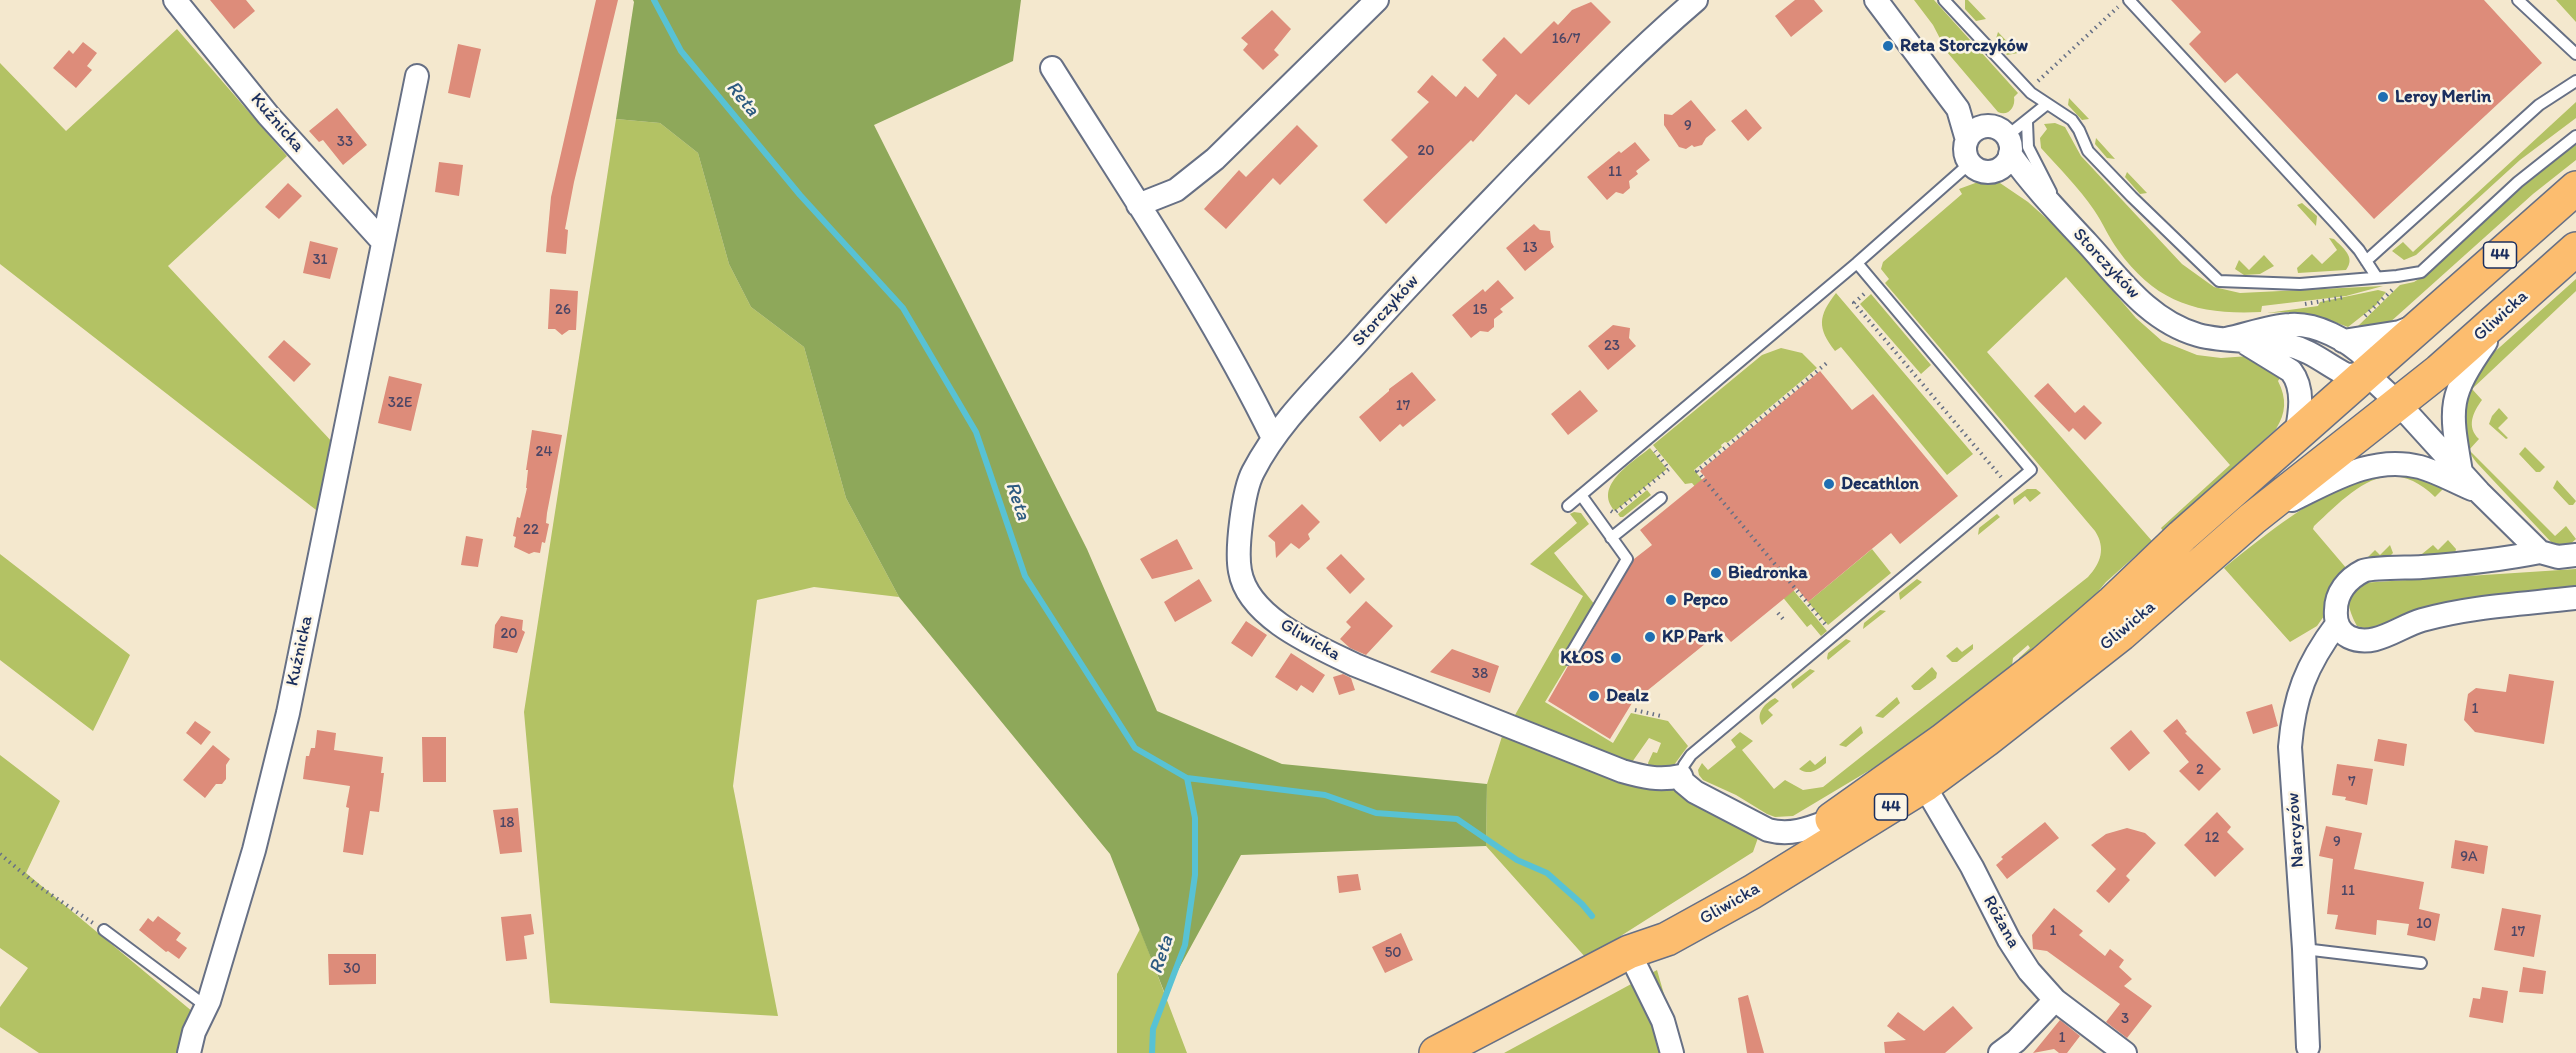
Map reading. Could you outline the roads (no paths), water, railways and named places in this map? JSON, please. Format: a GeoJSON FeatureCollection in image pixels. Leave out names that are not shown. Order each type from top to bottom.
{"type":"FeatureCollection","features":[{"type":"Feature","properties":{"kind":"main road","name":"Gliwicka"},"geometry":{"type":"LineString","coordinates":[[1437,1053],[1634,950],[1667,939],[1733,903],[1918,774],[2576,188]]}},
{"type":"Feature","properties":{"kind":"main road","name":"Gliwicka"},"geometry":{"type":"LineString","coordinates":[[1634,950],[1654,929],[1680,910],[1829,821],[1986,740],[2121,634],[2252,519],[2399,404],[2576,249]]}},
{"type":"Feature","properties":{"kind":"street","name":"Kuźnicka"},"geometry":{"type":"LineString","coordinates":[[175,0],[268,115],[383,242]]}},
{"type":"Feature","properties":{"kind":"street"},"geometry":{"type":"LineString","coordinates":[[1138,205],[1176,189],[1215,159],[1377,0]]}},
{"type":"Feature","properties":{"kind":"street","name":"Storczyków"},"geometry":{"type":"LineString","coordinates":[[1273,438],[1409,283],[1576,112],[1696,0]]}},
{"type":"Feature","properties":{"kind":"street"},"geometry":{"type":"LineString","coordinates":[[1876,0],[1958,110],[1973,116],[1976,133]]}},
{"type":"Feature","properties":{"kind":"street"},"geometry":{"type":"LineString","coordinates":[[1052,68],[1138,205],[1253,399],[1273,438]]}},
{"type":"Feature","properties":{"kind":"street","name":"Kuźnicka"},"geometry":{"type":"LineString","coordinates":[[189,1053],[194,1032],[207,1006],[255,849],[288,713],[417,75]]}},
{"type":"Feature","properties":{"kind":"street"},"geometry":{"type":"LineString","coordinates":[[1995,127],[2005,153],[1983,172],[1969,164],[1965,150],[1976,133],[1995,127]]}},
{"type":"Feature","properties":{"kind":"street","name":"Storczyków"},"geometry":{"type":"LineString","coordinates":[[2005,153],[2150,310],[2181,329],[2198,335],[2234,341],[2286,345],[2316,356],[2347,375],[2367,374]]}},
{"type":"Feature","properties":{"kind":"street"},"geometry":{"type":"LineString","coordinates":[[2461,472],[2453,417],[2455,398],[2463,377],[2508,310]]}},
{"type":"Feature","properties":{"kind":"street"},"geometry":{"type":"LineString","coordinates":[[2343,341],[2400,332],[2424,322]]}},
{"type":"Feature","properties":{"kind":"street","name":"Storczyków"},"geometry":{"type":"LineString","coordinates":[[2234,341],[2290,325],[2326,333],[2343,341],[2366,358],[2367,374],[2399,404]]}},
{"type":"Feature","properties":{"kind":"street","name":"Storczyków"},"geometry":{"type":"LineString","coordinates":[[2234,341],[2292,371],[2295,375],[2300,391],[2296,435]]}},
{"type":"Feature","properties":{"kind":"street"},"geometry":{"type":"LineString","coordinates":[[2399,404],[2479,492],[2540,552]]}},
{"type":"Feature","properties":{"kind":"street","name":"Gliwicka"},"geometry":{"type":"LineString","coordinates":[[1273,438],[1251,475],[1242,506],[1240,571],[1254,603],[1270,617],[1313,644],[1355,665],[1622,771],[1648,779],[1681,776],[1683,782],[1695,792],[1768,830],[1794,832],[1829,821]]}},
{"type":"Feature","properties":{"kind":"street"},"geometry":{"type":"LineString","coordinates":[[2252,519],[2342,476],[2371,466],[2392,464],[2420,467],[2479,492]]}},
{"type":"Feature","properties":{"kind":"street","name":"Narcyzów"},"geometry":{"type":"LineString","coordinates":[[2308,1047],[2304,949],[2290,747],[2292,718],[2307,669],[2337,624],[2336,610],[2339,594],[2344,585],[2364,570],[2478,563],[2540,552],[2558,557],[2576,555]]}},
{"type":"Feature","properties":{"kind":"street"},"geometry":{"type":"LineString","coordinates":[[2337,624],[2348,636],[2372,641],[2422,620],[2473,610],[2576,598]]}},
{"type":"Feature","properties":{"kind":"street","name":"Różana"},"geometry":{"type":"LineString","coordinates":[[1918,774],[1972,867],[2009,939],[2030,971],[2055,1000],[2125,1053]]}},
{"type":"Feature","properties":{"kind":"street"},"geometry":{"type":"LineString","coordinates":[[1634,950],[1663,1021],[1672,1053]]}},
{"type":"Feature","properties":{"kind":"street"},"geometry":{"type":"LineString","coordinates":[[2000,1053],[2016,1041],[2055,1000]]}},
{"type":"Feature","properties":{"kind":"lane"},"geometry":{"type":"LineString","coordinates":[[1944,0],[2031,93],[2072,120],[2088,151],[2219,281],[2300,284],[2421,272],[2518,182],[2576,136]]}},
{"type":"Feature","properties":{"kind":"lane"},"geometry":{"type":"LineString","coordinates":[[2518,0],[2576,54]]}},
{"type":"Feature","properties":{"kind":"lane"},"geometry":{"type":"LineString","coordinates":[[2125,2],[2303,187],[2376,276]]}},
{"type":"Feature","properties":{"kind":"lane"},"geometry":{"type":"LineString","coordinates":[[2366,261],[2539,105],[2576,81]]}},
{"type":"Feature","properties":{"kind":"lane"},"geometry":{"type":"LineString","coordinates":[[2005,153],[2027,122],[2047,104]]}},
{"type":"Feature","properties":{"kind":"lane"},"geometry":{"type":"LineString","coordinates":[[2027,122],[2028,147],[2060,215]]}},
{"type":"Feature","properties":{"kind":"lane"},"geometry":{"type":"LineString","coordinates":[[1568,506],[1857,263],[1969,164]]}},
{"type":"Feature","properties":{"kind":"lane"},"geometry":{"type":"LineString","coordinates":[[1681,776],[1684,765],[1691,755],[2031,470],[1857,263]]}},
{"type":"Feature","properties":{"kind":"lane"},"geometry":{"type":"LineString","coordinates":[[1568,659],[1627,559],[1581,495]]}},
{"type":"Feature","properties":{"kind":"lane"},"geometry":{"type":"LineString","coordinates":[[1611,537],[1661,498]]}},
{"type":"Feature","properties":{"kind":"lane"},"geometry":{"type":"LineString","coordinates":[[104,930],[207,1006]]}},
{"type":"Feature","properties":{"kind":"lane"},"geometry":{"type":"LineString","coordinates":[[2304,949],[2421,963]]}},
{"type":"Feature","properties":{"kind":"waterway","name":"Reta"},"geometry":{"type":"LineString","coordinates":[[654,0],[681,51],[800,195],[903,308],[976,432],[1025,576],[1135,748],[1187,778],[1195,818],[1195,875],[1185,945],[1153,1029],[1152,1053]]}},
{"type":"Feature","properties":{"kind":"waterway"},"geometry":{"type":"LineString","coordinates":[[1187,778],[1325,795],[1376,813],[1457,819],[1517,860],[1547,873],[1592,916]]}},
{"type":"Feature","properties":{"kind":"place","name":"Reta Storczyków"},"geometry":{"type":"Point","coordinates":[1888,46]}},
{"type":"Feature","properties":{"kind":"place","name":"Leroy Merlin"},"geometry":{"type":"Point","coordinates":[2383,97]}},
{"type":"Feature","properties":{"kind":"place","name":"Decathlon"},"geometry":{"type":"Point","coordinates":[1829,484]}},
{"type":"Feature","properties":{"kind":"place","name":"Biedronka"},"geometry":{"type":"Point","coordinates":[1716,573]}},
{"type":"Feature","properties":{"kind":"place","name":"Pepco"},"geometry":{"type":"Point","coordinates":[1671,600]}},
{"type":"Feature","properties":{"kind":"place","name":"KP Park"},"geometry":{"type":"Point","coordinates":[1650,637]}},
{"type":"Feature","properties":{"kind":"place","name":"KŁOS"},"geometry":{"type":"Point","coordinates":[1616,658]}},
{"type":"Feature","properties":{"kind":"place","name":"Dealz"},"geometry":{"type":"Point","coordinates":[1594,696]}}]}
